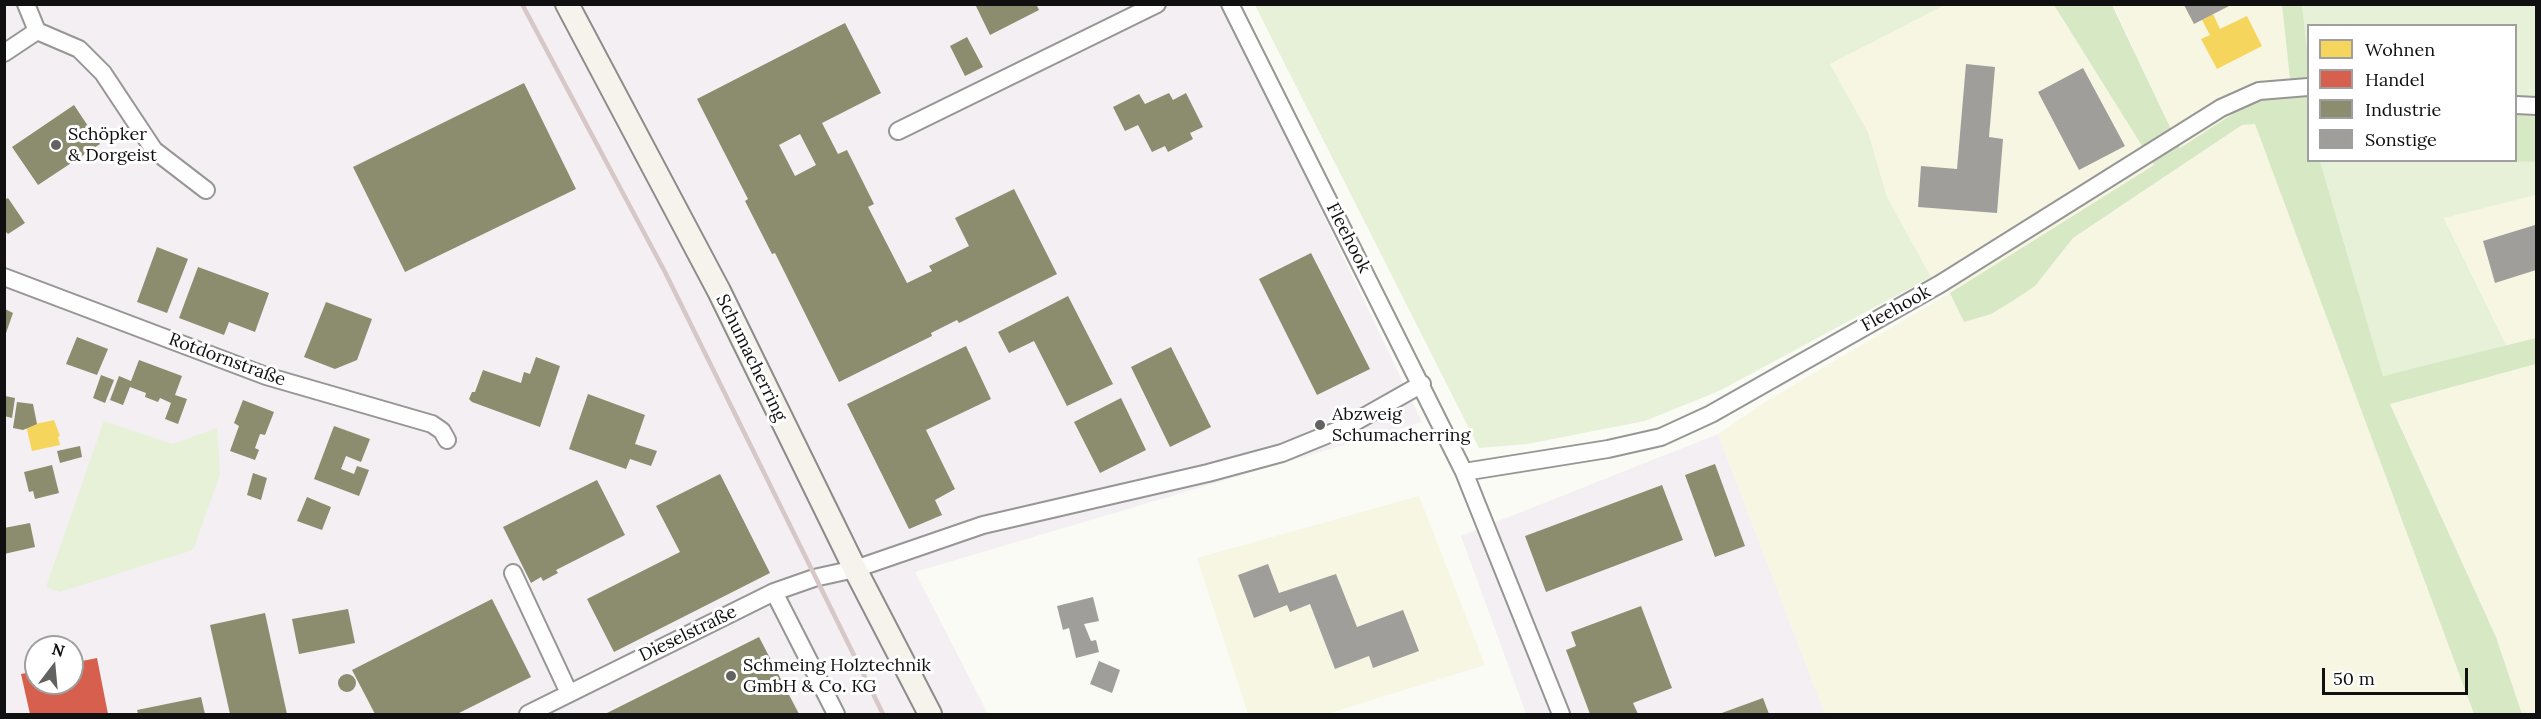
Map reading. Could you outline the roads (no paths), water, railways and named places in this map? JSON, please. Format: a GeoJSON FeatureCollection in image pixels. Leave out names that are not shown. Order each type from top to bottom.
{"type":"FeatureCollection","features":[{"type":"Feature","properties":{"kind":"main road","name":"Schumacherring"},"geometry":{"type":"LineString","coordinates":[[567,4],[719,291],[855,569],[930,714]]}},
{"type":"Feature","properties":{"kind":"street"},"geometry":{"type":"LineString","coordinates":[[26,4],[37,32],[80,49],[103,73],[154,150],[206,190]]}},
{"type":"Feature","properties":{"kind":"street"},"geometry":{"type":"LineString","coordinates":[[897,131],[1157,4]]}},
{"type":"Feature","properties":{"kind":"street","name":"Fleehook"},"geometry":{"type":"LineString","coordinates":[[1230,4],[1464,472],[1561,714]]}},
{"type":"Feature","properties":{"kind":"street"},"geometry":{"type":"LineString","coordinates":[[4,53],[37,32]]}},
{"type":"Feature","properties":{"kind":"street","name":"Fleehook"},"geometry":{"type":"LineString","coordinates":[[1464,472],[1608,449],[1661,437],[1711,414],[1940,284],[2221,108],[2259,91],[2305,87]]}},
{"type":"Feature","properties":{"kind":"street"},"geometry":{"type":"LineString","coordinates":[[2517,105],[2536,106]]}},
{"type":"Feature","properties":{"kind":"street","name":"Rotdornstraße"},"geometry":{"type":"LineString","coordinates":[[4,277],[266,376],[432,423],[442,431],[447,440]]}},
{"type":"Feature","properties":{"kind":"street","name":"Dieselstraße"},"geometry":{"type":"LineString","coordinates":[[528,714],[774,592],[814,578],[855,569],[983,525],[1208,473],[1282,453],[1346,427],[1422,384]]}},
{"type":"Feature","properties":{"kind":"street"},"geometry":{"type":"LineString","coordinates":[[513,573],[569,693]]}},
{"type":"Feature","properties":{"kind":"street"},"geometry":{"type":"LineString","coordinates":[[774,592],[836,714]]}},
{"type":"Feature","properties":{"kind":"railway"},"geometry":{"type":"LineString","coordinates":[[522,4],[665,272],[883,714]]}},
{"type":"Feature","properties":{"kind":"place","name":"Schöpker & Dorgeist"},"geometry":{"type":"Point","coordinates":[56,145]}},
{"type":"Feature","properties":{"kind":"place","name":"Abzweig Schumacherring"},"geometry":{"type":"Point","coordinates":[1320,425]}},
{"type":"Feature","properties":{"kind":"place","name":"Schmeing Holztechnik GmbH & Co. KG"},"geometry":{"type":"Point","coordinates":[731,676]}}]}
